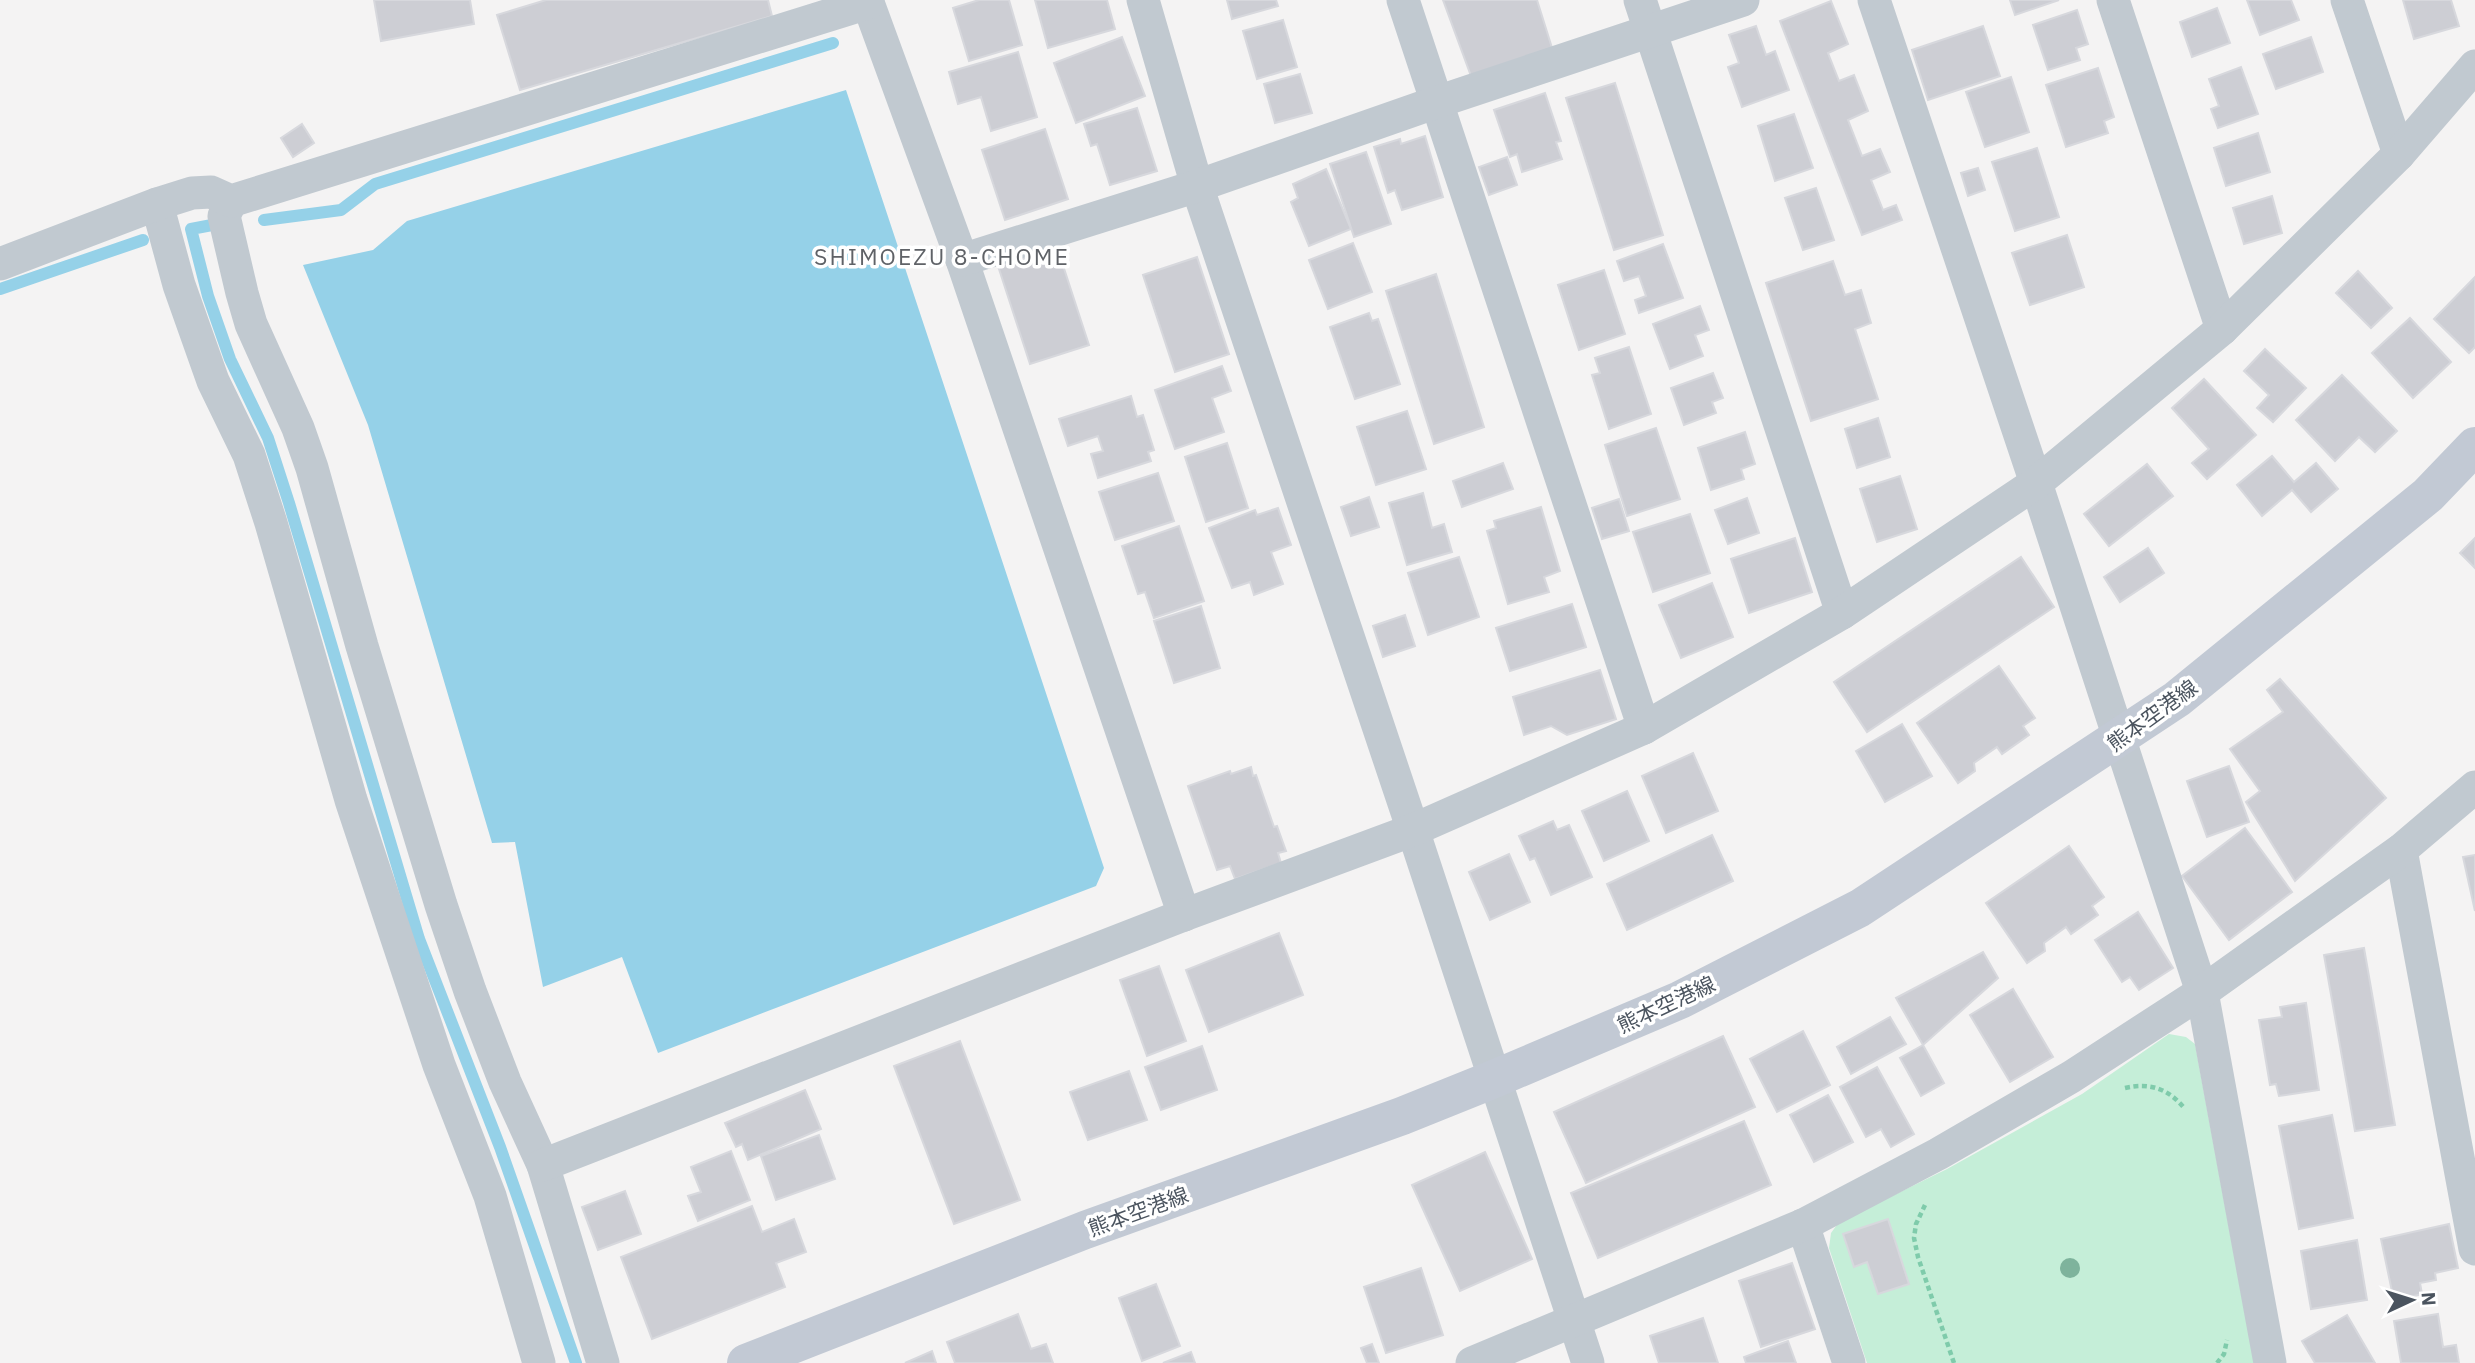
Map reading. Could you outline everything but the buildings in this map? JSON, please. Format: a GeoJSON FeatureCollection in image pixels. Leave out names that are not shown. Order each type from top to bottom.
{"type":"FeatureCollection","features":[{"type":"Feature","properties":{"kind":"main road","name":"熊本空港線"},"geometry":{"type":"LineString","coordinates":[[746,1363],[1085,1230],[1402,1116],[1494,1079],[1680,1000],[1860,908],[2177,699],[2418,503],[2475,446]]}},
{"type":"Feature","properties":{"kind":"street"},"geometry":{"type":"LineString","coordinates":[[1143,0],[1197,186],[1588,1363]]}},
{"type":"Feature","properties":{"kind":"street"},"geometry":{"type":"LineString","coordinates":[[1403,0],[1644,728]]}},
{"type":"Feature","properties":{"kind":"street"},"geometry":{"type":"LineString","coordinates":[[1640,0],[1842,613]]}},
{"type":"Feature","properties":{"kind":"street"},"geometry":{"type":"LineString","coordinates":[[962,260],[1197,186],[1437,102],[1743,0]]}},
{"type":"Feature","properties":{"kind":"street"},"geometry":{"type":"LineString","coordinates":[[1874,0],[2036,483],[2202,992],[2270,1363]]}},
{"type":"Feature","properties":{"kind":"street"},"geometry":{"type":"LineString","coordinates":[[2113,0],[2221,329]]}},
{"type":"Feature","properties":{"kind":"street"},"geometry":{"type":"LineString","coordinates":[[2347,0],[2399,154]]}},
{"type":"Feature","properties":{"kind":"street"},"geometry":{"type":"LineString","coordinates":[[0,264],[157,204],[201,192],[211,192],[231,201],[868,2],[962,260],[1184,915]]}},
{"type":"Feature","properties":{"kind":"street"},"geometry":{"type":"LineString","coordinates":[[543,1165],[1184,915],[1413,830],[1644,728],[1842,613],[2036,483],[2221,329],[2399,154],[2475,66]]}},
{"type":"Feature","properties":{"kind":"street"},"geometry":{"type":"LineString","coordinates":[[231,201],[224,216],[251,324],[298,428],[312,468],[366,659],[441,905],[505,1082],[543,1165],[603,1363]]}},
{"type":"Feature","properties":{"kind":"street"},"geometry":{"type":"LineString","coordinates":[[157,204],[179,285],[213,381],[249,455],[355,813],[439,1065],[490,1196],[539,1363]]}},
{"type":"Feature","properties":{"kind":"street"},"geometry":{"type":"LineString","coordinates":[[1472,1363],[1803,1225],[1938,1154],[2059,1084],[2202,992],[2401,850],[2475,787]]}},
{"type":"Feature","properties":{"kind":"street"},"geometry":{"type":"LineString","coordinates":[[2401,850],[2475,1249]]}},
{"type":"Feature","properties":{"kind":"street"},"geometry":{"type":"LineString","coordinates":[[1803,1225],[1849,1363]]}},
{"type":"Feature","properties":{"kind":"path"},"geometry":{"type":"LineString","coordinates":[[2120,1089],[2133,1086],[2157,1087],[2178,1100],[2189,1117]]}},
{"type":"Feature","properties":{"kind":"path"},"geometry":{"type":"LineString","coordinates":[[1928,1202],[1916,1224],[1914,1238],[1954,1363]]}},
{"type":"Feature","properties":{"kind":"green space"},"geometry":{"type":"Polygon","coordinates":[[[2169,1034],[2186,1037],[2195,1044],[2254,1363],[1867,1363],[1829,1248],[1831,1233],[1839,1222],[1947,1169],[2082,1094],[2169,1034]]]}},
{"type":"Feature","properties":{"kind":"water"},"geometry":{"type":"Polygon","coordinates":[[[846,90],[1104,868],[1096,886],[658,1053],[622,957],[543,987],[515,842],[492,843],[368,425],[303,265],[373,250],[407,221],[846,90]]]}},
{"type":"Feature","properties":{"kind":"waterway"},"geometry":{"type":"LineString","coordinates":[[264,220],[341,210],[375,184],[833,43]]}},
{"type":"Feature","properties":{"kind":"waterway"},"geometry":{"type":"LineString","coordinates":[[212,225],[191,229],[208,296],[230,359],[268,438],[419,939],[500,1147],[576,1363]]}},
{"type":"Feature","properties":{"kind":"waterway"},"geometry":{"type":"LineString","coordinates":[[0,289],[143,240]]}},
{"type":"Feature","properties":{"kind":"district","name":"SHIMOEZU 8-CHOME"},"geometry":{"type":"Point","coordinates":[942,256]}}]}
